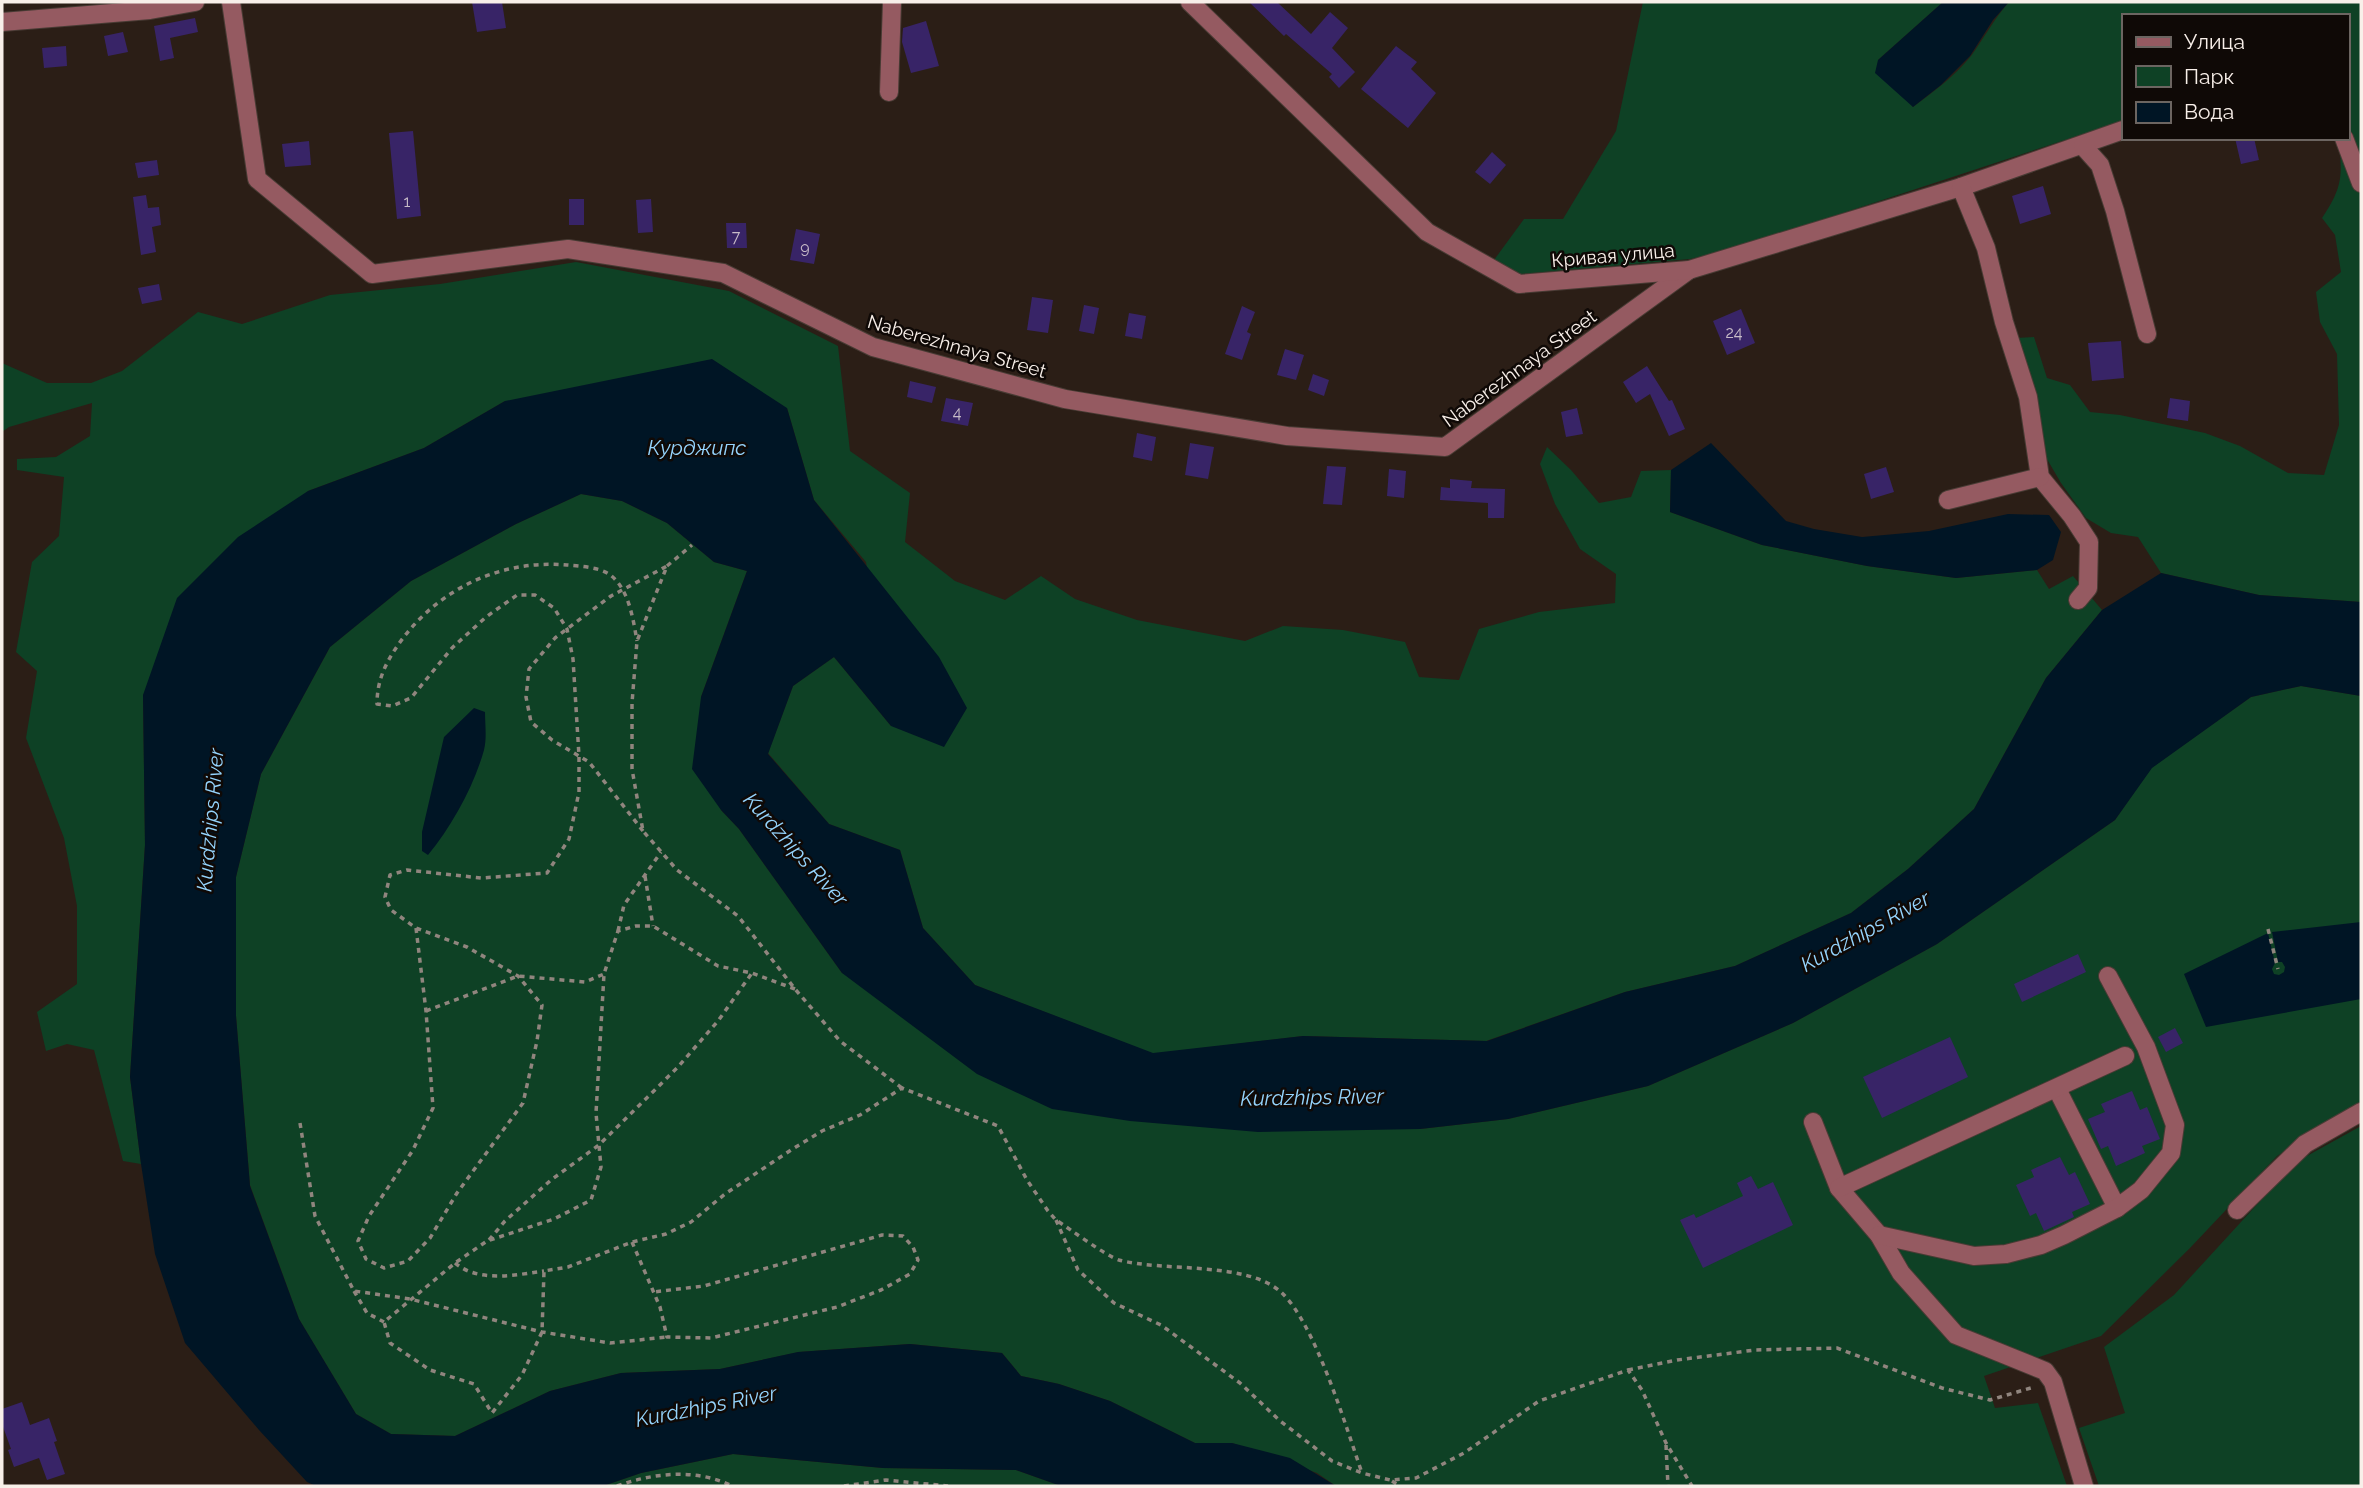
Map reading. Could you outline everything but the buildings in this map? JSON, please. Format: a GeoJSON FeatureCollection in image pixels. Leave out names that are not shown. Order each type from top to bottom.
{"type":"FeatureCollection","features":[{"type":"Feature","properties":{"kind":"street"},"geometry":{"type":"LineString","coordinates":[[2,22],[195,2]]}},
{"type":"Feature","properties":{"kind":"street","name":"Naberezhnaya Street"},"geometry":{"type":"LineString","coordinates":[[231,2],[257,179],[372,274],[568,249],[710,271],[723,274],[873,346],[1065,399],[1287,436],[1446,447],[1689,270]]}},
{"type":"Feature","properties":{"kind":"street"},"geometry":{"type":"LineString","coordinates":[[889,92],[892,2]]}},
{"type":"Feature","properties":{"kind":"street","name":"Кривая улица"},"geometry":{"type":"LineString","coordinates":[[1190,2],[1427,232],[1519,284],[1689,270],[1961,187],[2084,146],[2122,130]]}},
{"type":"Feature","properties":{"kind":"street"},"geometry":{"type":"LineString","coordinates":[[2345,140],[2361,183]]}},
{"type":"Feature","properties":{"kind":"street"},"geometry":{"type":"LineString","coordinates":[[2084,146],[2100,165],[2115,211],[2147,334]]}},
{"type":"Feature","properties":{"kind":"street"},"geometry":{"type":"LineString","coordinates":[[1961,187],[1986,248],[2004,322],[2028,397],[2040,477],[2073,516],[2089,542],[2088,588],[2078,600]]}},
{"type":"Feature","properties":{"kind":"street"},"geometry":{"type":"LineString","coordinates":[[1948,500],[2040,477]]}},
{"type":"Feature","properties":{"kind":"street"},"geometry":{"type":"LineString","coordinates":[[1879,1235],[1974,1256],[2006,1254],[2042,1245],[2117,1208],[2141,1190],[2171,1153],[2175,1125],[2147,1046],[2108,976]]}},
{"type":"Feature","properties":{"kind":"street"},"geometry":{"type":"LineString","coordinates":[[1839,1188],[2126,1056]]}},
{"type":"Feature","properties":{"kind":"street"},"geometry":{"type":"LineString","coordinates":[[2057,1089],[2117,1208]]}},
{"type":"Feature","properties":{"kind":"street"},"geometry":{"type":"LineString","coordinates":[[2237,1210],[2305,1144],[2361,1112]]}},
{"type":"Feature","properties":{"kind":"street"},"geometry":{"type":"LineString","coordinates":[[1813,1122],[1839,1188],[1879,1235],[1901,1273],[1956,1335],[2046,1371],[2053,1382],[2084,1486]]}},
{"type":"Feature","properties":{"kind":"path"},"geometry":{"type":"LineString","coordinates":[[692,545],[667,566],[622,590],[555,638],[529,669],[526,697],[531,722],[552,740],[589,762],[677,870],[738,916],[840,1041],[902,1088],[998,1126],[1027,1181],[1056,1220],[1118,1260],[1255,1278],[1280,1292],[1302,1319],[1325,1372],[1362,1473]]}},
{"type":"Feature","properties":{"kind":"path"},"geometry":{"type":"LineString","coordinates":[[416,928],[426,1011],[433,1108],[413,1150],[369,1216],[358,1241],[366,1259],[384,1268],[408,1261],[430,1238],[457,1194],[523,1102],[542,1005],[518,976],[467,947],[416,928],[391,910],[385,897],[390,875],[407,870],[481,878],[547,873],[569,839],[579,792],[573,659],[567,629],[554,608],[536,595],[517,595],[486,617],[452,649],[411,698],[392,706],[377,704],[377,686],[389,658],[411,626],[437,602],[476,579],[522,565],[548,563],[582,566],[608,574],[622,590],[631,610],[637,641],[632,703],[632,769],[643,831]]}},
{"type":"Feature","properties":{"kind":"path"},"geometry":{"type":"LineString","coordinates":[[637,641],[667,566]]}},
{"type":"Feature","properties":{"kind":"path"},"geometry":{"type":"LineString","coordinates":[[487,1241],[554,1219],[591,1200],[601,1167],[596,1113],[604,974],[624,905],[661,852]]}},
{"type":"Feature","properties":{"kind":"path"},"geometry":{"type":"LineString","coordinates":[[645,874],[653,926]]}},
{"type":"Feature","properties":{"kind":"path"},"geometry":{"type":"LineString","coordinates":[[618,931],[636,926],[653,926],[718,966],[752,973],[795,989]]}},
{"type":"Feature","properties":{"kind":"path"},"geometry":{"type":"LineString","coordinates":[[2269,929],[2277,969]]}},
{"type":"Feature","properties":{"kind":"path"},"geometry":{"type":"LineString","coordinates":[[384,1322],[455,1263],[487,1241],[551,1180],[599,1145],[677,1068],[718,1021],[752,973]]}},
{"type":"Feature","properties":{"kind":"path"},"geometry":{"type":"LineString","coordinates":[[426,1011],[518,976],[584,982],[604,974]]}},
{"type":"Feature","properties":{"kind":"path"},"geometry":{"type":"LineString","coordinates":[[455,1263],[478,1275],[544,1272],[568,1267],[632,1242],[666,1234],[691,1222],[725,1194],[791,1150],[822,1131],[860,1115],[902,1088]]}},
{"type":"Feature","properties":{"kind":"path"},"geometry":{"type":"LineString","coordinates":[[300,1123],[315,1216],[367,1313],[384,1322],[390,1343],[430,1370],[474,1384],[492,1413],[522,1375],[542,1332],[544,1272]]}},
{"type":"Feature","properties":{"kind":"path"},"geometry":{"type":"LineString","coordinates":[[1056,1220],[1077,1270],[1114,1303],[1161,1325],[1240,1382],[1279,1420],[1332,1461],[1390,1480],[1400,1486]]}},
{"type":"Feature","properties":{"kind":"path"},"geometry":{"type":"LineString","coordinates":[[354,1290],[410,1299],[542,1332],[610,1343],[667,1337],[711,1338],[837,1307],[881,1290],[910,1274],[918,1260],[914,1247],[903,1236],[882,1235],[704,1286],[653,1292]]}},
{"type":"Feature","properties":{"kind":"path"},"geometry":{"type":"LineString","coordinates":[[632,1242],[660,1307],[667,1337]]}},
{"type":"Feature","properties":{"kind":"path"},"geometry":{"type":"LineString","coordinates":[[1390,1480],[1416,1478],[1464,1454],[1539,1401],[1628,1370],[1677,1360],[1755,1350],[1837,1348],[1942,1388],[1990,1400],[2053,1382]]}},
{"type":"Feature","properties":{"kind":"path"},"geometry":{"type":"LineString","coordinates":[[1628,1370],[1642,1390],[1666,1443],[1692,1486]]}},
{"type":"Feature","properties":{"kind":"path"},"geometry":{"type":"LineString","coordinates":[[1666,1443],[1668,1486]]}},
{"type":"Feature","properties":{"kind":"path"},"geometry":{"type":"LineString","coordinates":[[617,1486],[639,1478],[673,1474],[715,1478],[732,1486]]}},
{"type":"Feature","properties":{"kind":"path"},"geometry":{"type":"LineString","coordinates":[[844,1486],[886,1480],[948,1486]]}},
{"type":"Feature","properties":{"kind":"green space"},"geometry":{"type":"Polygon","coordinates":[[[1643,2],[1943,2],[1878,60],[1913,107],[1965,63],[2009,2],[2361,2],[2361,602],[2259,595],[2161,573],[2138,537],[2111,533],[2086,518],[2044,454],[2016,338],[2034,337],[2047,378],[2070,385],[2090,412],[2120,415],[2205,433],[2240,446],[2288,473],[2324,475],[2339,425],[2337,354],[2320,322],[2316,292],[2341,272],[2335,235],[2322,218],[2340,180],[2338,140],[2349,140],[2349,14],[2122,14],[2122,121],[1739,247],[1690,259],[1521,274],[1494,260],[1524,219],[1563,219],[1616,131],[1643,2]]]}},
{"type":"Feature","properties":{"kind":"green space"},"geometry":{"type":"Polygon","coordinates":[[[576,262],[729,291],[838,346],[850,451],[910,493],[905,542],[955,581],[1005,600],[1041,576],[1075,599],[1137,620],[1245,641],[1283,626],[1343,630],[1405,642],[1419,677],[1459,680],[1479,629],[1539,612],[1615,603],[1616,574],[1580,549],[1555,504],[1540,464],[1547,447],[1599,503],[1631,497],[1641,471],[1671,470],[1670,512],[1762,545],[1867,566],[1956,578],[2037,570],[2049,589],[2073,576],[2102,610],[2046,678],[1974,809],[1908,869],[1851,913],[1735,966],[1625,992],[1486,1041],[1303,1036],[1153,1054],[975,985],[923,928],[900,850],[829,824],[768,753],[793,686],[834,657],[891,726],[866,562],[814,500],[787,408],[505,401],[424,448],[308,491],[143,695],[145,845],[130,1077],[141,1164],[123,1161],[94,1050],[67,1044],[46,1051],[37,1012],[77,984],[77,906],[64,838],[26,738],[37,671],[16,652],[32,562],[59,536],[64,477],[17,470],[17,459],[56,457],[90,436],[92,403],[9,427],[2,432],[2,363],[47,383],[91,383],[122,371],[198,312],[242,324],[330,295],[440,284],[576,262]]]}},
{"type":"Feature","properties":{"kind":"green space"},"geometry":{"type":"Polygon","coordinates":[[[581,494],[622,501],[667,523],[714,562],[747,571],[701,697],[721,810],[739,829],[842,973],[1420,1129],[1508,1119],[1648,1086],[1793,1023],[1937,944],[2115,820],[2151,768],[2251,697],[2301,686],[2361,696],[2361,1103],[2277,1156],[2190,1248],[2101,1336],[1984,1376],[1995,1408],[2038,1403],[2067,1486],[1336,1486],[1317,1473],[1232,1443],[1195,1443],[1110,1401],[1059,1384],[1021,1376],[1002,1353],[910,1344],[799,1352],[720,1369],[621,1373],[550,1391],[455,1436],[391,1434],[356,1414],[299,1319],[250,1185],[236,1016],[236,877],[261,774],[330,647],[411,581],[516,524],[581,494]]]}},
{"type":"Feature","properties":{"kind":"green space"},"geometry":{"type":"Polygon","coordinates":[[[2361,1126],[2361,1486],[2099,1486],[2079,1428],[2125,1413],[2104,1347],[2174,1295],[2296,1162],[2361,1126]]]}},
{"type":"Feature","properties":{"kind":"green space"},"geometry":{"type":"Polygon","coordinates":[[[733,1454],[883,1468],[1016,1470],[1061,1486],[603,1486],[641,1473],[733,1454]]]}},
{"type":"Feature","properties":{"kind":"water"},"geometry":{"type":"Polygon","coordinates":[[[1943,2],[2009,2],[1993,20],[1970,56],[1941,85],[1913,107],[1875,73],[1878,60],[1943,2]]]}},
{"type":"Feature","properties":{"kind":"water","name":"Курджипс"},"geometry":{"type":"Polygon","coordinates":[[[712,359],[787,408],[814,500],[939,657],[967,708],[944,747],[891,726],[834,657],[793,686],[768,754],[829,824],[900,850],[923,928],[975,985],[1153,1053],[1303,1036],[1487,1041],[1625,992],[1735,966],[1851,913],[1908,869],[1974,809],[2046,678],[2102,610],[2161,573],[2259,595],[2361,602],[2361,696],[2301,686],[2251,697],[2152,768],[2115,820],[1937,944],[1793,1023],[1648,1086],[1508,1119],[1420,1129],[1258,1132],[1130,1121],[1052,1109],[977,1074],[842,973],[739,829],[721,810],[692,769],[701,697],[747,571],[714,562],[667,523],[622,501],[581,494],[516,524],[411,581],[330,647],[261,774],[236,877],[236,1016],[250,1186],[299,1319],[356,1414],[391,1434],[455,1436],[550,1391],[621,1373],[720,1369],[798,1352],[910,1344],[1002,1353],[1021,1376],[1059,1384],[1110,1401],[1195,1443],[1232,1443],[1290,1458],[1336,1486],[1061,1486],[1016,1470],[883,1468],[733,1454],[641,1473],[603,1486],[316,1486],[307,1482],[259,1430],[185,1343],[155,1254],[130,1077],[145,845],[143,695],[177,598],[238,537],[308,491],[424,448],[505,401],[712,359]]]}},
{"type":"Feature","properties":{"kind":"water"},"geometry":{"type":"Polygon","coordinates":[[[1711,443],[1786,521],[1862,537],[1929,531],[2008,514],[2049,515],[2061,532],[2053,560],[2037,570],[1956,578],[1867,566],[1762,545],[1670,512],[1671,470],[1711,443]]]}},
{"type":"Feature","properties":{"kind":"water"},"geometry":{"type":"Polygon","coordinates":[[[474,708],[485,712],[484,750],[461,805],[428,855],[422,851],[422,832],[444,737],[474,708]]]}},
{"type":"Feature","properties":{"kind":"water"},"geometry":{"type":"Polygon","coordinates":[[[2361,922],[2361,999],[2206,1027],[2184,974],[2268,933],[2275,963],[2272,969],[2274,974],[2279,975],[2284,972],[2285,967],[2282,962],[2278,962],[2272,932],[2361,922]]]}},
{"type":"Feature","properties":{"kind":"water label","name":"Kurdzhips River"},"geometry":{"type":"Point","coordinates":[210,820]}},
{"type":"Feature","properties":{"kind":"water label","name":"Kurdzhips River"},"geometry":{"type":"Point","coordinates":[796,849]}},
{"type":"Feature","properties":{"kind":"water label","name":"Kurdzhips River"},"geometry":{"type":"Point","coordinates":[1865,931]}},
{"type":"Feature","properties":{"kind":"water label","name":"Kurdzhips River"},"geometry":{"type":"Point","coordinates":[1312,1097]}},
{"type":"Feature","properties":{"kind":"water label","name":"Kurdzhips River"},"geometry":{"type":"Point","coordinates":[706,1406]}}]}
